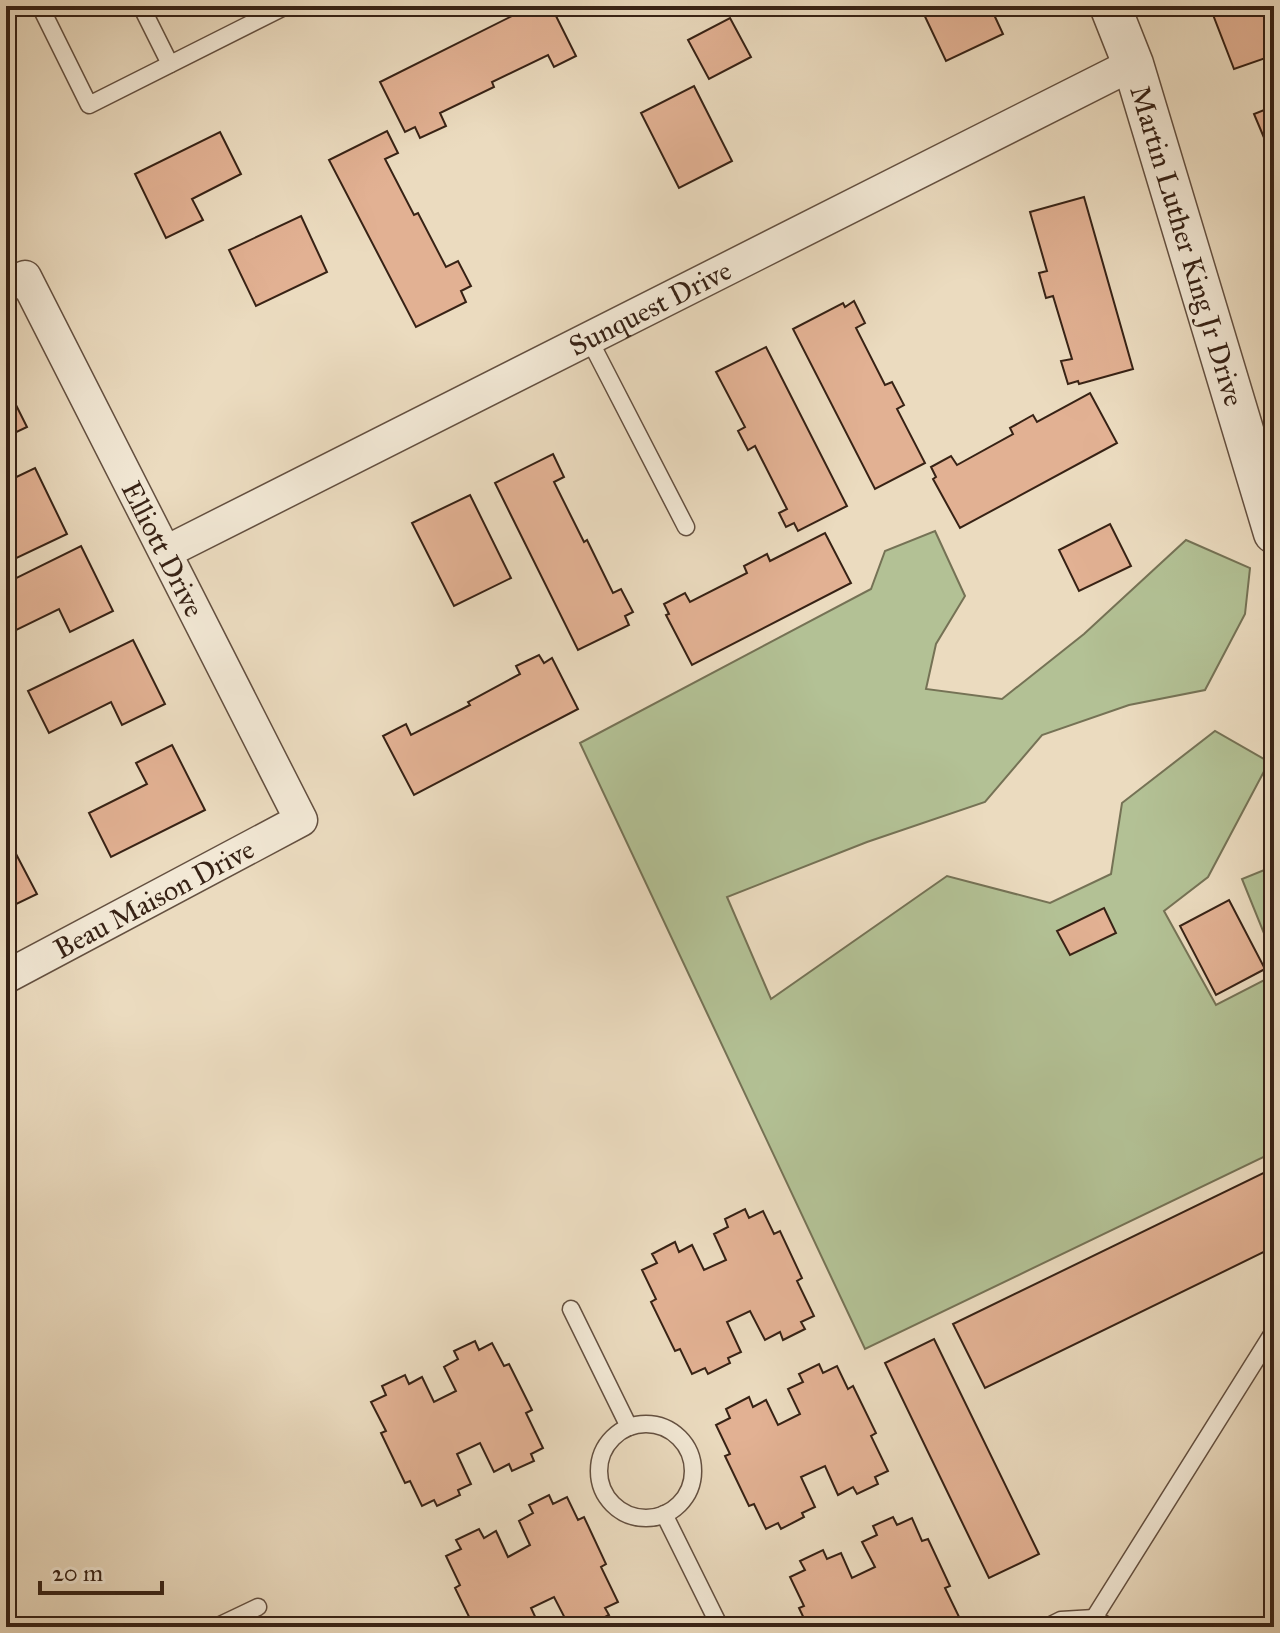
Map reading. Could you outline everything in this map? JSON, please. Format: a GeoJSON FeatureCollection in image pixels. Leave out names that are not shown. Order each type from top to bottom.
{"type":"FeatureCollection","features":[{"type":"Feature","properties":{"kind":"street","name":"Martin Luther King Jr Drive"},"geometry":{"type":"LineString","coordinates":[[1110,6],[1133,64],[1274,533]]}},
{"type":"Feature","properties":{"kind":"street","name":"Sunquest Drive"},"geometry":{"type":"LineString","coordinates":[[166,552],[1133,64]]}},
{"type":"Feature","properties":{"kind":"street","name":"Elliott Drive"},"geometry":{"type":"LineString","coordinates":[[16,281],[166,552],[301,820]]}},
{"type":"Feature","properties":{"kind":"street","name":"Beau Maison Drive"},"geometry":{"type":"LineString","coordinates":[[6,977],[301,820]]}},
{"type":"Feature","properties":{"kind":"lane"},"geometry":{"type":"LineString","coordinates":[[40,6],[89,105],[286,6]]}},
{"type":"Feature","properties":{"kind":"lane"},"geometry":{"type":"LineString","coordinates":[[141,6],[170,64]]}},
{"type":"Feature","properties":{"kind":"lane"},"geometry":{"type":"LineString","coordinates":[[589,339],[686,527]]}},
{"type":"Feature","properties":{"kind":"lane"},"geometry":{"type":"LineString","coordinates":[[571,1309],[629,1427]]}},
{"type":"Feature","properties":{"kind":"lane"},"geometry":{"type":"LineString","coordinates":[[1047,1627],[1061,1620],[1102,1622],[1274,1331]]}},
{"type":"Feature","properties":{"kind":"lane"},"geometry":{"type":"LineString","coordinates":[[645,1423],[661,1426],[675,1434],[686,1446],[692,1461],[693,1478],[687,1494],[677,1506],[664,1514],[650,1518],[635,1517],[621,1511],[602,1489],[600,1459],[606,1445],[616,1434],[629,1427],[645,1423]]}},
{"type":"Feature","properties":{"kind":"lane"},"geometry":{"type":"LineString","coordinates":[[664,1514],[720,1627]]}},
{"type":"Feature","properties":{"kind":"lane"},"geometry":{"type":"LineString","coordinates":[[216,1627],[258,1607]]}},
{"type":"Feature","properties":{"kind":"green space"},"geometry":{"type":"Polygon","coordinates":[[[935,531],[965,596],[936,644],[926,689],[1002,699],[1084,634],[1186,540],[1250,568],[1245,614],[1205,690],[1129,705],[1042,735],[985,802],[867,842],[727,897],[771,999],[947,876],[1050,903],[1111,874],[1122,803],[1215,731],[1269,762],[1208,877],[1164,911],[1216,1005],[1274,975],[1274,1152],[865,1349],[580,743],[871,589],[885,551],[935,531]]]}},
{"type":"Feature","properties":{"kind":"green space"},"geometry":{"type":"Polygon","coordinates":[[[1274,866],[1274,958],[1242,879],[1274,866]]]}},
{"type":"Feature","properties":{"kind":"building"},"geometry":{"type":"Polygon","coordinates":[[[532,6],[551,6],[576,56],[554,67],[548,55],[492,82],[494,87],[440,113],[446,126],[420,138],[415,127],[405,132],[380,82],[532,6]]]}},
{"type":"Feature","properties":{"kind":"building"},"geometry":{"type":"Polygon","coordinates":[[[920,6],[990,6],[1003,34],[946,61],[920,6]]]}},
{"type":"Feature","properties":{"kind":"building"},"geometry":{"type":"Polygon","coordinates":[[[1268,6],[1274,20],[1274,55],[1234,69],[1210,7],[1268,6]]]}},
{"type":"Feature","properties":{"kind":"building"},"geometry":{"type":"Polygon","coordinates":[[[730,18],[751,57],[709,79],[688,40],[730,18]]]}},
{"type":"Feature","properties":{"kind":"building"},"geometry":{"type":"Polygon","coordinates":[[[694,86],[732,161],[679,188],[641,113],[694,86]]]}},
{"type":"Feature","properties":{"kind":"building"},"geometry":{"type":"Polygon","coordinates":[[[6,104],[13,118],[6,122],[6,104]]]}},
{"type":"Feature","properties":{"kind":"building"},"geometry":{"type":"Polygon","coordinates":[[[1274,106],[1274,159],[1273,159],[1254,114],[1274,106]]]}},
{"type":"Feature","properties":{"kind":"building"},"geometry":{"type":"Polygon","coordinates":[[[387,131],[398,153],[385,159],[414,215],[418,213],[446,267],[458,261],[471,286],[461,291],[466,302],[416,327],[329,160],[387,131]]]}},
{"type":"Feature","properties":{"kind":"building"},"geometry":{"type":"Polygon","coordinates":[[[220,132],[241,174],[192,199],[203,220],[166,238],[135,174],[220,132]]]}},
{"type":"Feature","properties":{"kind":"building"},"geometry":{"type":"Polygon","coordinates":[[[1084,197],[1133,369],[1079,384],[1078,381],[1068,384],[1061,361],[1072,359],[1053,296],[1046,298],[1039,273],[1047,271],[1030,212],[1084,197]]]}},
{"type":"Feature","properties":{"kind":"building"},"geometry":{"type":"Polygon","coordinates":[[[301,216],[327,272],[256,306],[229,250],[301,216]]]}},
{"type":"Feature","properties":{"kind":"building"},"geometry":{"type":"Polygon","coordinates":[[[854,301],[865,323],[856,328],[885,385],[892,382],[904,405],[897,409],[925,463],[875,489],[793,329],[843,303],[845,307],[854,301]]]}},
{"type":"Feature","properties":{"kind":"building"},"geometry":{"type":"Polygon","coordinates":[[[766,347],[847,506],[798,531],[794,523],[786,527],[779,513],[787,509],[755,446],[748,450],[738,431],[745,427],[716,372],[766,347]]]}},
{"type":"Feature","properties":{"kind":"building"},"geometry":{"type":"Polygon","coordinates":[[[6,385],[27,427],[6,437],[6,385]]]}},
{"type":"Feature","properties":{"kind":"building"},"geometry":{"type":"Polygon","coordinates":[[[1090,393],[1117,443],[960,528],[933,479],[936,477],[931,467],[951,456],[957,465],[1013,434],[1010,428],[1033,415],[1037,422],[1090,393]]]}},
{"type":"Feature","properties":{"kind":"building"},"geometry":{"type":"Polygon","coordinates":[[[553,454],[564,477],[554,482],[584,542],[587,540],[613,593],[621,589],[633,612],[625,616],[629,625],[578,650],[495,483],[553,454]]]}},
{"type":"Feature","properties":{"kind":"building"},"geometry":{"type":"Polygon","coordinates":[[[35,468],[67,534],[6,563],[6,509],[9,507],[6,482],[35,468]]]}},
{"type":"Feature","properties":{"kind":"building"},"geometry":{"type":"Polygon","coordinates":[[[470,495],[511,578],[454,606],[412,523],[470,495]]]}},
{"type":"Feature","properties":{"kind":"building"},"geometry":{"type":"Polygon","coordinates":[[[1110,524],[1131,566],[1079,591],[1059,550],[1110,524]]]}},
{"type":"Feature","properties":{"kind":"building"},"geometry":{"type":"Polygon","coordinates":[[[825,533],[851,583],[692,665],[666,615],[669,614],[664,604],[685,593],[690,602],[747,573],[744,566],[767,554],[770,561],[825,533]]]}},
{"type":"Feature","properties":{"kind":"building"},"geometry":{"type":"Polygon","coordinates":[[[81,546],[113,611],[70,632],[59,609],[6,635],[6,583],[81,546]]]}},
{"type":"Feature","properties":{"kind":"building"},"geometry":{"type":"Polygon","coordinates":[[[133,640],[165,704],[122,725],[111,702],[49,733],[28,691],[133,640]]]}},
{"type":"Feature","properties":{"kind":"building"},"geometry":{"type":"Polygon","coordinates":[[[539,655],[544,663],[552,658],[578,709],[414,795],[383,736],[406,724],[411,735],[470,705],[468,702],[520,674],[516,666],[539,655]]]}},
{"type":"Feature","properties":{"kind":"building"},"geometry":{"type":"Polygon","coordinates":[[[172,745],[205,810],[111,857],[89,813],[147,784],[136,763],[172,745]]]}},
{"type":"Feature","properties":{"kind":"building"},"geometry":{"type":"Polygon","coordinates":[[[15,852],[37,894],[6,909],[6,857],[15,852]]]}},
{"type":"Feature","properties":{"kind":"building"},"geometry":{"type":"Polygon","coordinates":[[[1229,900],[1265,969],[1216,995],[1180,926],[1229,900]]]}},
{"type":"Feature","properties":{"kind":"building"},"geometry":{"type":"Polygon","coordinates":[[[1104,908],[1116,933],[1070,955],[1057,931],[1104,908]]]}},
{"type":"Feature","properties":{"kind":"building"},"geometry":{"type":"Polygon","coordinates":[[[1274,1168],[1274,1247],[985,1388],[953,1324],[1274,1168]]]}},
{"type":"Feature","properties":{"kind":"building"},"geometry":{"type":"Polygon","coordinates":[[[745,1209],[749,1218],[763,1211],[774,1234],[780,1231],[802,1278],[797,1281],[814,1316],[801,1322],[805,1329],[783,1340],[780,1332],[765,1340],[750,1311],[727,1322],[741,1352],[728,1358],[730,1363],[708,1374],[705,1368],[692,1374],[680,1349],[675,1351],[651,1302],[656,1299],[642,1270],[657,1263],[652,1254],[675,1242],[679,1252],[692,1245],[704,1270],[726,1260],[714,1234],[728,1227],[725,1219],[745,1209]]]}},
{"type":"Feature","properties":{"kind":"building"},"geometry":{"type":"Polygon","coordinates":[[[934,1339],[1039,1554],[989,1578],[885,1363],[934,1339]]]}},
{"type":"Feature","properties":{"kind":"building"},"geometry":{"type":"Polygon","coordinates":[[[475,1341],[479,1350],[492,1343],[504,1366],[509,1364],[532,1410],[526,1413],[543,1448],[531,1454],[534,1461],[512,1471],[509,1464],[494,1472],[480,1443],[457,1454],[471,1484],[458,1490],[460,1495],[437,1506],[434,1500],[422,1506],[410,1481],[405,1483],[381,1433],[386,1431],[371,1402],[386,1395],[382,1386],[405,1375],[409,1384],[422,1377],[434,1402],[456,1391],[444,1367],[458,1359],[454,1351],[475,1341]]]}},
{"type":"Feature","properties":{"kind":"building"},"geometry":{"type":"Polygon","coordinates":[[[819,1364],[823,1373],[837,1366],[848,1389],[853,1386],[876,1433],[871,1436],[888,1471],[875,1477],[878,1484],[857,1494],[853,1487],[838,1495],[825,1466],[801,1477],[815,1507],[802,1513],[804,1517],[781,1529],[778,1523],[766,1529],[754,1504],[749,1506],[725,1456],[730,1454],[716,1425],[730,1418],[726,1409],[749,1397],[753,1407],[766,1400],[778,1425],[800,1414],[788,1389],[803,1382],[799,1374],[819,1364]]]}},
{"type":"Feature","properties":{"kind":"building"},"geometry":{"type":"Polygon","coordinates":[[[549,1495],[553,1504],[567,1497],[578,1520],[584,1517],[606,1564],[601,1567],[618,1602],[605,1608],[609,1615],[587,1626],[584,1618],[569,1626],[554,1597],[531,1608],[540,1627],[474,1627],[455,1588],[460,1585],[446,1556],[461,1549],[456,1540],[479,1529],[484,1538],[496,1531],[508,1557],[530,1545],[519,1521],[533,1513],[529,1505],[549,1495]]]}},
{"type":"Feature","properties":{"kind":"building"},"geometry":{"type":"Polygon","coordinates":[[[893,1517],[897,1525],[912,1518],[922,1541],[928,1539],[950,1586],[945,1588],[962,1623],[954,1627],[903,1627],[899,1618],[881,1627],[808,1627],[799,1608],[804,1606],[790,1577],[805,1570],[800,1561],[823,1550],[827,1559],[841,1553],[852,1578],[875,1567],[862,1542],[877,1535],[873,1526],[893,1517]]]}}]}
